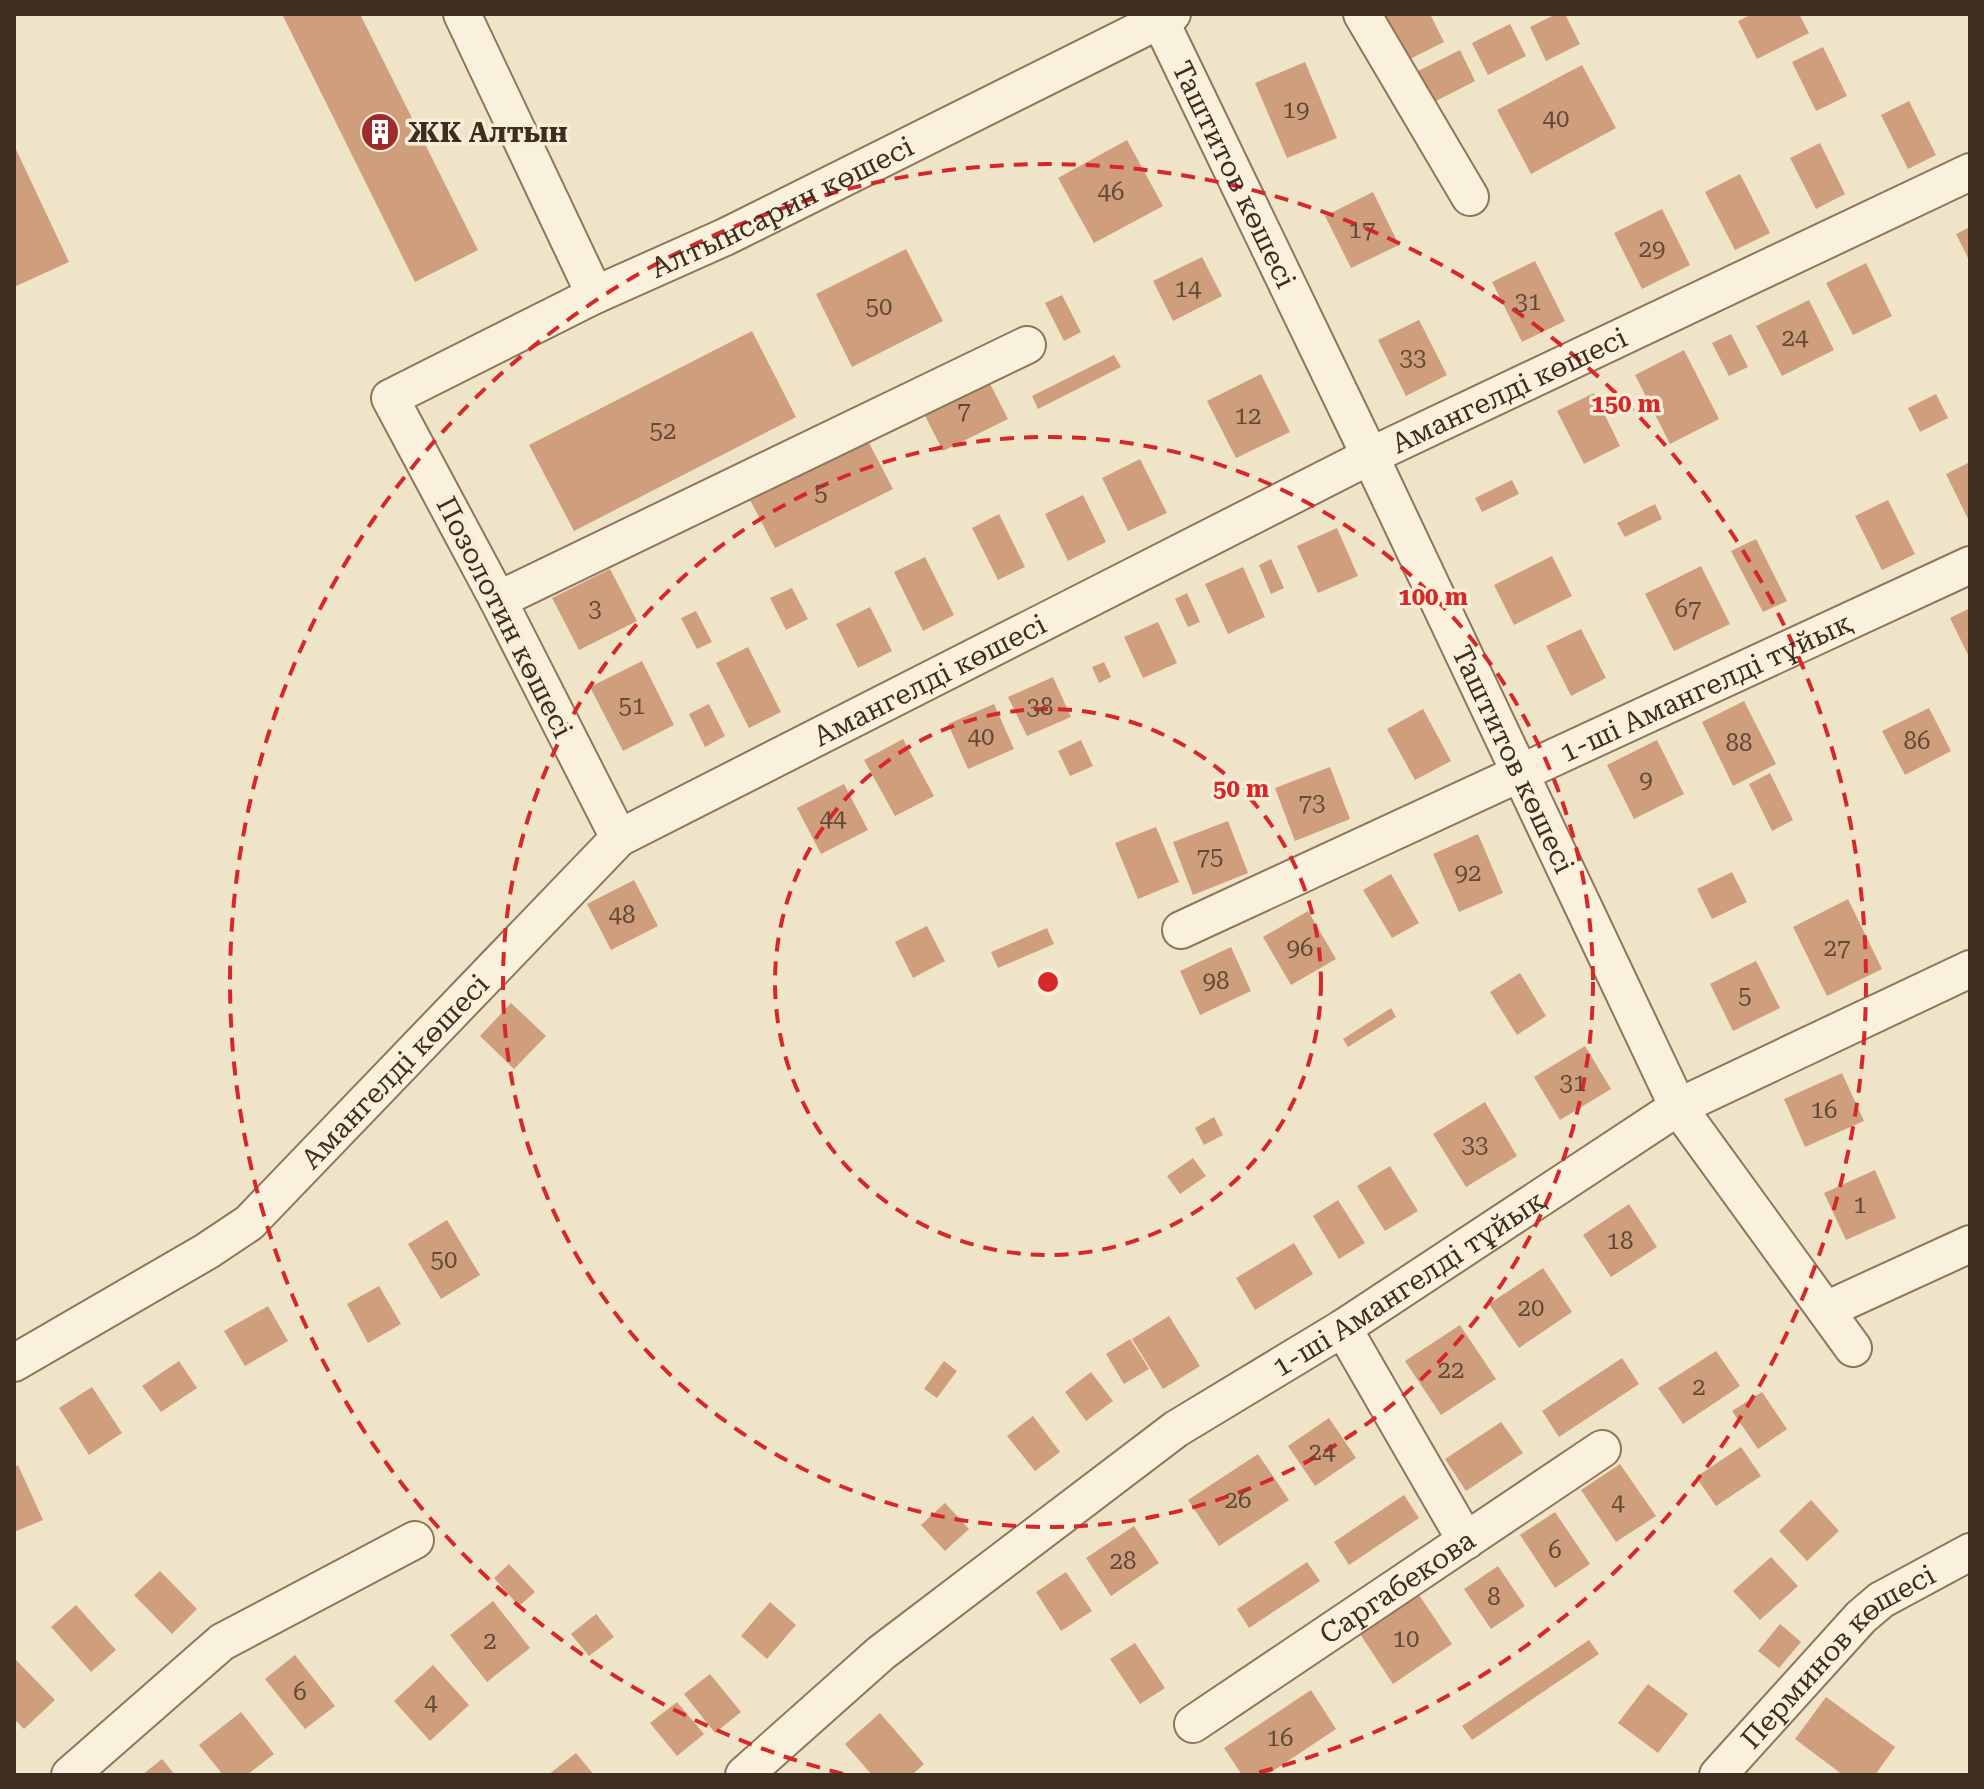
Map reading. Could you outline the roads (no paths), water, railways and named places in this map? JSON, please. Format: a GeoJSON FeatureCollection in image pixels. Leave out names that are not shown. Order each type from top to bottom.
{"type":"FeatureCollection","features":[{"type":"Feature","properties":{"kind":"street"},"geometry":{"type":"LineString","coordinates":[[462,14],[595,295]]}},
{"type":"Feature","properties":{"kind":"street"},"geometry":{"type":"LineString","coordinates":[[1362,14],[1470,197]]}},
{"type":"Feature","properties":{"kind":"street","name":"Алтынсарин көшесі"},"geometry":{"type":"LineString","coordinates":[[390,398],[595,295],[725,237],[1163,16]]}},
{"type":"Feature","properties":{"kind":"street","name":"Таштитов көшесі"},"geometry":{"type":"LineString","coordinates":[[1163,16],[1678,1107],[1853,1348]]}},
{"type":"Feature","properties":{"kind":"street","name":"Амангелді көшесі"},"geometry":{"type":"LineString","coordinates":[[14,1363],[207,1251],[249,1223],[619,838],[1370,456],[1970,172]]}},
{"type":"Feature","properties":{"kind":"street"},"geometry":{"type":"LineString","coordinates":[[498,600],[1027,345]]}},
{"type":"Feature","properties":{"kind":"street","name":"Позолотин көшесі"},"geometry":{"type":"LineString","coordinates":[[390,398],[498,600],[619,838]]}},
{"type":"Feature","properties":{"kind":"street","name":"1-ші Амангелді тұйық"},"geometry":{"type":"LineString","coordinates":[[1181,930],[1970,565]]}},
{"type":"Feature","properties":{"kind":"street","name":"1-ші Амангелді тұйық"},"geometry":{"type":"LineString","coordinates":[[744,1775],[881,1653],[1176,1429],[1343,1328],[1678,1107],[1970,969]]}},
{"type":"Feature","properties":{"kind":"street"},"geometry":{"type":"LineString","coordinates":[[1826,1310],[1970,1244]]}},
{"type":"Feature","properties":{"kind":"street"},"geometry":{"type":"LineString","coordinates":[[1343,1328],[1466,1541]]}},
{"type":"Feature","properties":{"kind":"street","name":"Саргабекова"},"geometry":{"type":"LineString","coordinates":[[1193,1724],[1602,1449]]}},
{"type":"Feature","properties":{"kind":"street"},"geometry":{"type":"LineString","coordinates":[[70,1775],[222,1642],[415,1540]]}},
{"type":"Feature","properties":{"kind":"street","name":"Перминов көшесі"},"geometry":{"type":"LineString","coordinates":[[1718,1775],[1838,1641],[1871,1609],[1893,1593],[1970,1552]]}},
{"type":"Feature","properties":{"kind":"place","name":"ЖК Алтын"},"geometry":{"type":"Point","coordinates":[380,132]}}]}
